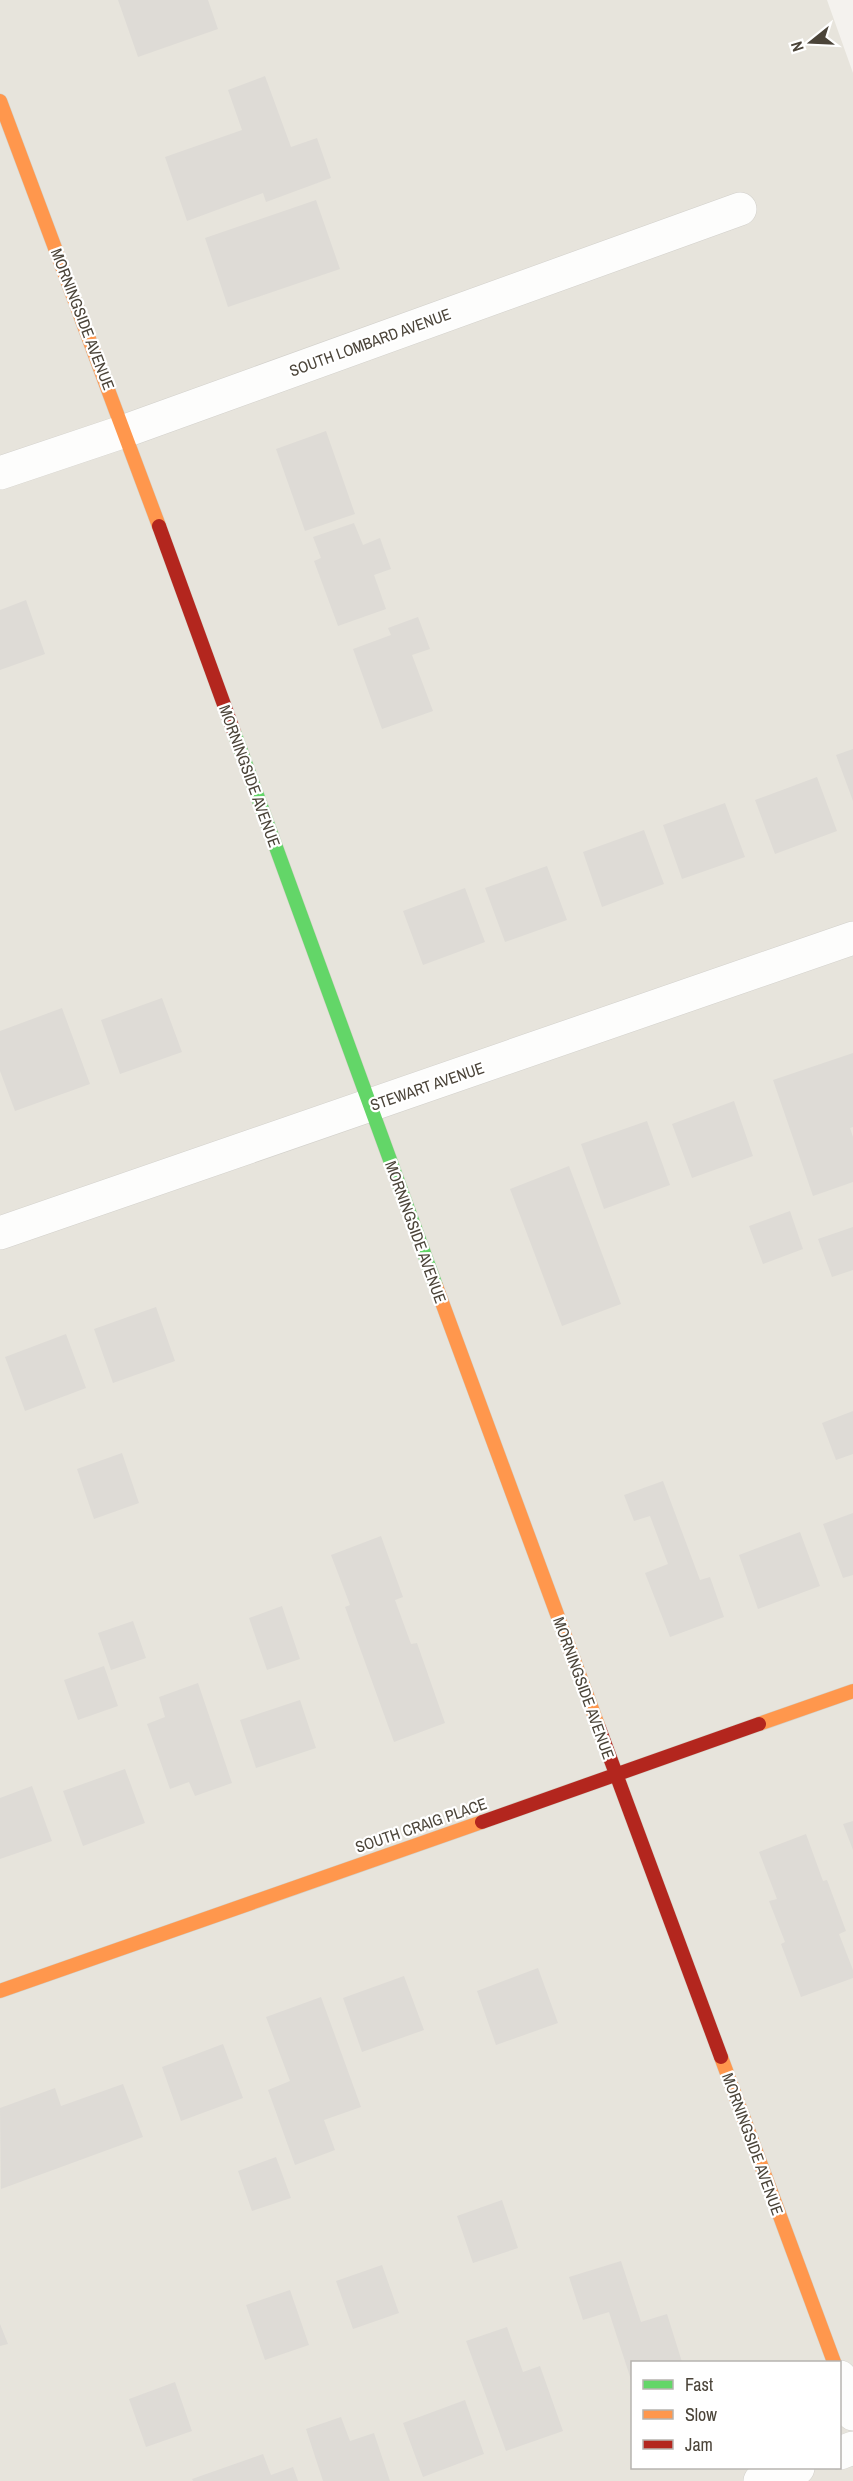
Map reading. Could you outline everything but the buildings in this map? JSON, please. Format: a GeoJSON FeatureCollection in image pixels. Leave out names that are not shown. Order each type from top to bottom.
{"type":"FeatureCollection","features":[{"type":"Feature","properties":{"kind":"street","name":"MORNINGSIDE AVENUE"},"geometry":{"type":"LineString","coordinates":[[0,101],[125,431],[369,1106],[834,2361]]}},
{"type":"Feature","properties":{"kind":"street","name":"SOUTH LOMBARD AVENUE"},"geometry":{"type":"LineString","coordinates":[[0,473],[125,431],[740,209]]}},
{"type":"Feature","properties":{"kind":"street","name":"STEWART AVENUE"},"geometry":{"type":"LineString","coordinates":[[0,1233],[853,938]]}},
{"type":"Feature","properties":{"kind":"street","name":"SOUTH CRAIG PLACE"},"geometry":{"type":"LineString","coordinates":[[0,1991],[853,1691]]}},
{"type":"Feature","properties":{"kind":"street"},"geometry":{"type":"LineString","coordinates":[[841,2381],[853,2414]]}},
{"type":"Feature","properties":{"kind":"street"},"geometry":{"type":"LineString","coordinates":[[760,2481],[795,2469]]}},
{"type":"Feature","properties":{"kind":"shaded area"},"geometry":{"type":"Polygon","coordinates":[[[0,0],[827,0],[853,73],[853,2481],[0,2481],[0,0]]]}},
{"type":"Feature","properties":{"kind":"traffic: fast"},"geometry":{"type":"LineString","coordinates":[[234,732],[436,1286]]}},
{"type":"Feature","properties":{"kind":"traffic: slow"},"geometry":{"type":"LineString","coordinates":[[0,101],[159,526]]}},
{"type":"Feature","properties":{"kind":"traffic: slow"},"geometry":{"type":"LineString","coordinates":[[436,1286],[599,1728]]}},
{"type":"Feature","properties":{"kind":"traffic: slow"},"geometry":{"type":"LineString","coordinates":[[759,1724],[853,1691]]}},
{"type":"Feature","properties":{"kind":"traffic: slow"},"geometry":{"type":"LineString","coordinates":[[0,1991],[482,1822]]}},
{"type":"Feature","properties":{"kind":"traffic: slow"},"geometry":{"type":"LineString","coordinates":[[721,2057],[834,2361]]}},
{"type":"Feature","properties":{"kind":"traffic: jam"},"geometry":{"type":"LineString","coordinates":[[159,526],[234,732]]}},
{"type":"Feature","properties":{"kind":"traffic: jam"},"geometry":{"type":"LineString","coordinates":[[482,1822],[759,1724]]}},
{"type":"Feature","properties":{"kind":"traffic: jam"},"geometry":{"type":"LineString","coordinates":[[599,1728],[721,2057]]}}]}
